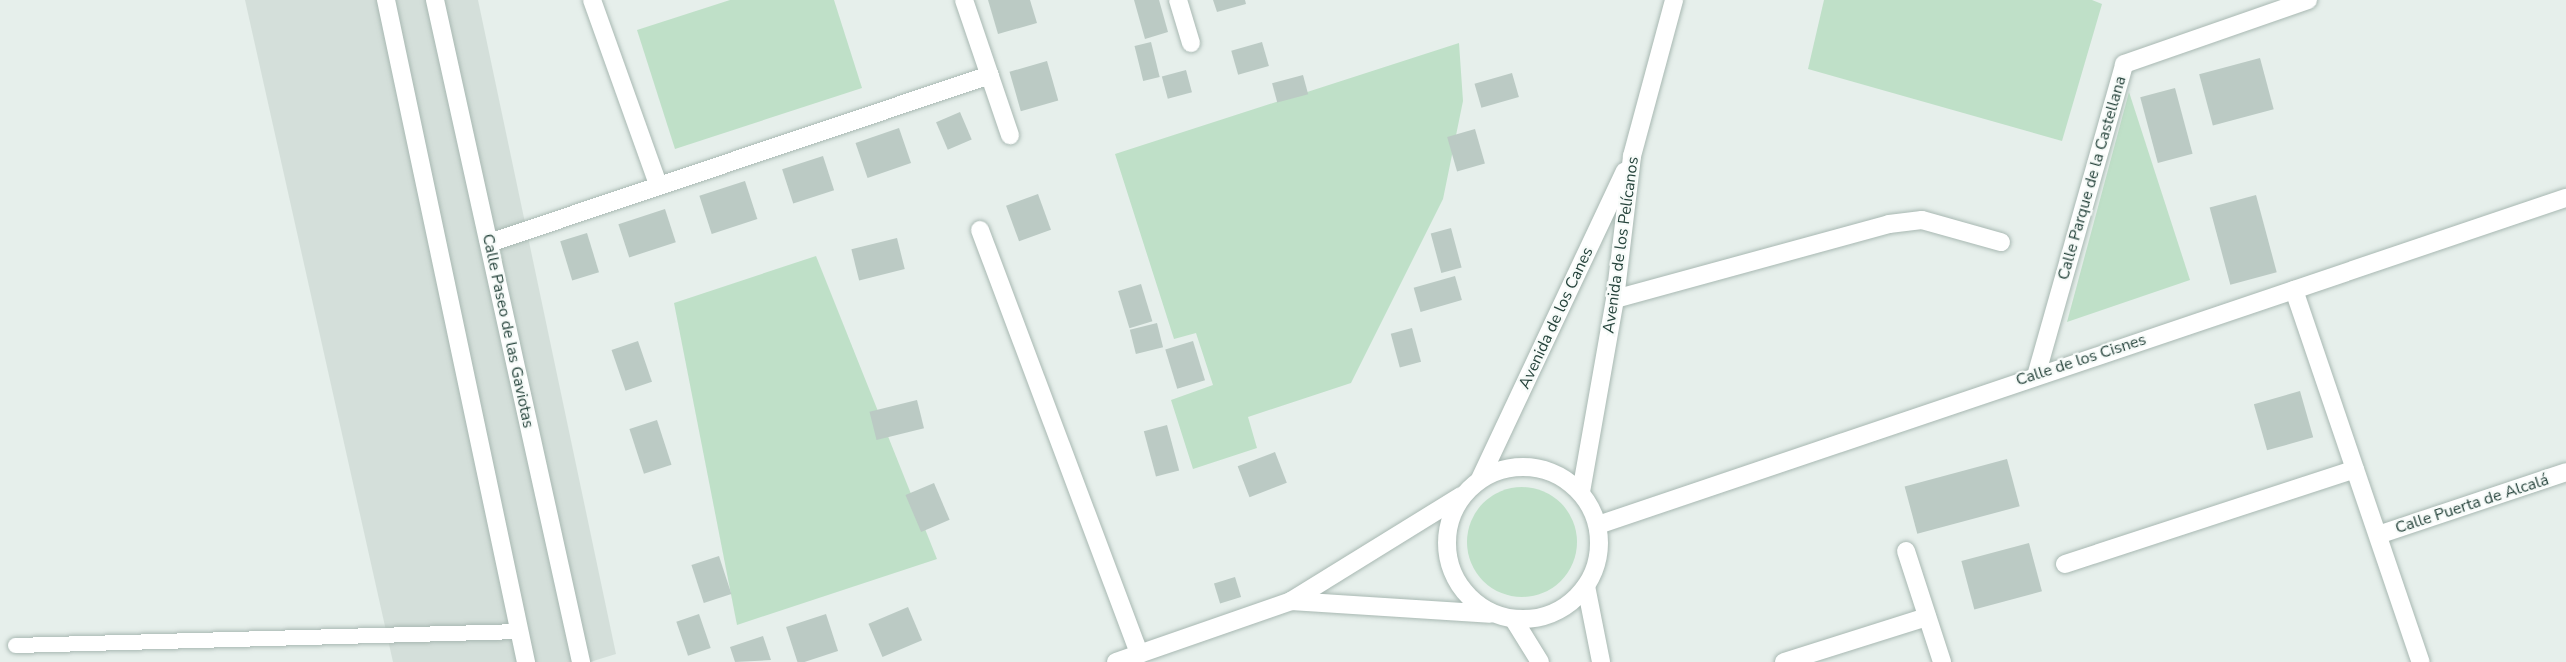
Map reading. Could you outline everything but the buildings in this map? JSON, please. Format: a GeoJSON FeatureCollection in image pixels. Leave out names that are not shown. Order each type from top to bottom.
{"type":"FeatureCollection","features":[{"type":"Feature","properties":{"kind":"street"},"geometry":{"type":"LineString","coordinates":[[386,0],[526,662]]}},
{"type":"Feature","properties":{"kind":"street","name":"Calle Paseo de las Gaviotas"},"geometry":{"type":"LineString","coordinates":[[435,0],[581,662]]}},
{"type":"Feature","properties":{"kind":"street"},"geometry":{"type":"LineString","coordinates":[[592,0],[658,184]]}},
{"type":"Feature","properties":{"kind":"street"},"geometry":{"type":"LineString","coordinates":[[964,0],[1010,135]]}},
{"type":"Feature","properties":{"kind":"street"},"geometry":{"type":"LineString","coordinates":[[1179,0],[1191,43]]}},
{"type":"Feature","properties":{"kind":"street","name":"Avenida de los Pelícanos"},"geometry":{"type":"LineString","coordinates":[[1581,492],[1615,299],[1632,156],[1674,0]]}},
{"type":"Feature","properties":{"kind":"street","name":"Calle Parque de la Castellana"},"geometry":{"type":"LineString","coordinates":[[2036,376],[2124,64],[2308,0]]}},
{"type":"Feature","properties":{"kind":"street"},"geometry":{"type":"LineString","coordinates":[[489,243],[658,184],[990,75]]}},
{"type":"Feature","properties":{"kind":"street","name":"Avenida de los Canes"},"geometry":{"type":"LineString","coordinates":[[1480,479],[1632,156]]}},
{"type":"Feature","properties":{"kind":"street","name":"Calle de los Cisnes"},"geometry":{"type":"LineString","coordinates":[[1598,525],[2566,198]]}},
{"type":"Feature","properties":{"kind":"street"},"geometry":{"type":"LineString","coordinates":[[1615,299],[1889,224],[1922,220],[2001,242]]}},
{"type":"Feature","properties":{"kind":"street"},"geometry":{"type":"LineString","coordinates":[[980,230],[1139,654]]}},
{"type":"Feature","properties":{"kind":"street"},"geometry":{"type":"LineString","coordinates":[[2294,290],[2421,662]]}},
{"type":"Feature","properties":{"kind":"street"},"geometry":{"type":"LineString","coordinates":[[1116,662],[1291,601],[1463,495],[1480,479],[1514,466],[1533,466],[1567,480],[1581,492],[1598,525],[1598,551],[1586,586],[1567,607],[1551,615],[1514,620],[1492,614],[1291,601]]}},
{"type":"Feature","properties":{"kind":"street"},"geometry":{"type":"LineString","coordinates":[[2065,564],[2355,470]]}},
{"type":"Feature","properties":{"kind":"street","name":"Calle Puerta de Alcalá"},"geometry":{"type":"LineString","coordinates":[[2378,535],[2566,472]]}},
{"type":"Feature","properties":{"kind":"street"},"geometry":{"type":"LineString","coordinates":[[1463,495],[1451,515],[1446,538],[1449,562],[1458,584],[1472,602],[1492,614]]}},
{"type":"Feature","properties":{"kind":"street"},"geometry":{"type":"LineString","coordinates":[[1906,550],[1942,662]]}},
{"type":"Feature","properties":{"kind":"street"},"geometry":{"type":"LineString","coordinates":[[1586,586],[1600,662]]}},
{"type":"Feature","properties":{"kind":"street"},"geometry":{"type":"LineString","coordinates":[[1784,662],[1927,617]]}},
{"type":"Feature","properties":{"kind":"street"},"geometry":{"type":"LineString","coordinates":[[1514,620],[1540,662]]}},
{"type":"Feature","properties":{"kind":"lane"},"geometry":{"type":"LineString","coordinates":[[15,645],[519,631]]}},
{"type":"Feature","properties":{"kind":"shaded area"},"geometry":{"type":"Polygon","coordinates":[[[245,0],[478,0],[616,654],[590,662],[393,662],[245,0]]]}},
{"type":"Feature","properties":{"kind":"green space"},"geometry":{"type":"Polygon","coordinates":[[[730,0],[834,0],[862,88],[675,149],[637,30],[730,0]]]}},
{"type":"Feature","properties":{"kind":"green space"},"geometry":{"type":"Polygon","coordinates":[[[1824,0],[2092,0],[2102,4],[2062,141],[1808,69],[1824,0]]]}},
{"type":"Feature","properties":{"kind":"green space"},"geometry":{"type":"Polygon","coordinates":[[[1459,43],[1463,101],[1443,199],[1351,383],[1248,417],[1257,448],[1193,469],[1171,400],[1213,385],[1196,333],[1174,339],[1115,154],[1459,43]]]}},
{"type":"Feature","properties":{"kind":"green space"},"geometry":{"type":"Polygon","coordinates":[[[2129,92],[2190,280],[2067,322],[2129,92]]]}},
{"type":"Feature","properties":{"kind":"green space"},"geometry":{"type":"Polygon","coordinates":[[[816,256],[937,559],[737,625],[674,303],[816,256]]]}},
{"type":"Feature","properties":{"kind":"green space"},"geometry":{"type":"Polygon","coordinates":[[[1522,487],[1543,492],[1561,503],[1572,521],[1577,542],[1572,563],[1561,581],[1543,592],[1522,597],[1501,592],[1483,581],[1472,563],[1467,542],[1472,521],[1483,503],[1501,492],[1522,487]]]}}]}
